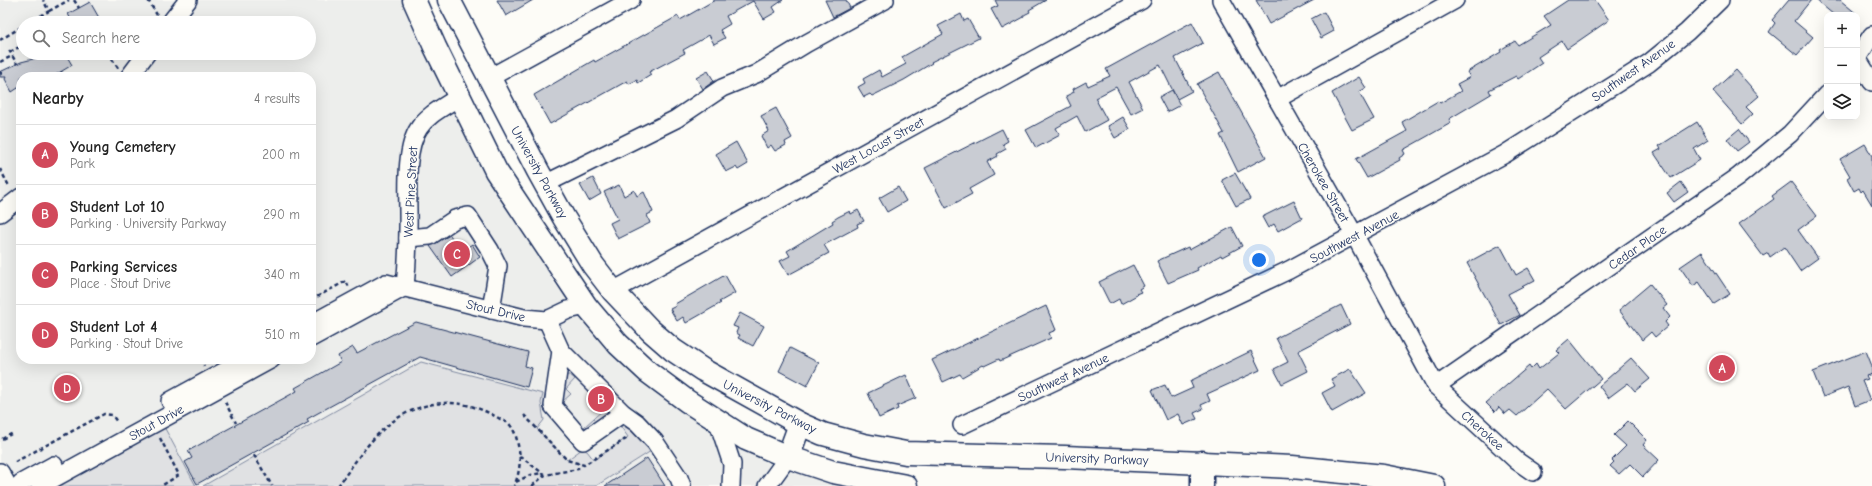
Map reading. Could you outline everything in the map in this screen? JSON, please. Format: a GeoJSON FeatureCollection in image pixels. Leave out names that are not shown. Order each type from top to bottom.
{"type":"FeatureCollection","features":[{"type":"Feature","properties":{"kind":"highway"},"geometry":{"type":"LineString","coordinates":[[414,0],[435,47],[496,171],[586,306],[618,344],[648,372],[718,422],[746,439],[788,457],[833,472],[906,486]]}},
{"type":"Feature","properties":{"kind":"highway","name":"University Parkway"},"geometry":{"type":"LineString","coordinates":[[449,0],[545,184],[593,264],[613,290],[650,330],[673,350],[703,370],[800,424],[823,434],[906,453],[1202,462],[1292,467],[1369,475],[1434,486]]}},
{"type":"Feature","properties":{"kind":"highway"},"geometry":{"type":"LineString","coordinates":[[460,96],[489,78]]}},
{"type":"Feature","properties":{"kind":"highway"},"geometry":{"type":"LineString","coordinates":[[586,306],[613,290]]}},
{"type":"Feature","properties":{"kind":"highway"},"geometry":{"type":"LineString","coordinates":[[788,457],[800,424]]}},
{"type":"Feature","properties":{"kind":"highway"},"geometry":{"type":"LineString","coordinates":[[1202,462],[1202,486]]}},
{"type":"Feature","properties":{"kind":"street"},"geometry":{"type":"LineString","coordinates":[[169,16],[188,0]]}},
{"type":"Feature","properties":{"kind":"street"},"geometry":{"type":"LineString","coordinates":[[489,78],[631,0]]}},
{"type":"Feature","properties":{"kind":"street"},"geometry":{"type":"LineString","coordinates":[[545,184],[676,118],[722,88],[756,74],[807,43],[885,0]]}},
{"type":"Feature","properties":{"kind":"street","name":"West Locust Street"},"geometry":{"type":"LineString","coordinates":[[613,290],[1142,0]]}},
{"type":"Feature","properties":{"kind":"street","name":"Cherokee Street"},"geometry":{"type":"LineString","coordinates":[[1222,0],[1355,236],[1436,386]]}},
{"type":"Feature","properties":{"kind":"street"},"geometry":{"type":"LineString","coordinates":[[1277,99],[1455,0]]}},
{"type":"Feature","properties":{"kind":"street","name":"Southwest Avenue"},"geometry":{"type":"LineString","coordinates":[[962,425],[1233,298],[1355,236],[1505,154],[1649,63],[1687,32],[1720,0]]}},
{"type":"Feature","properties":{"kind":"street"},"geometry":{"type":"LineString","coordinates":[[1860,53],[1872,35]]}},
{"type":"Feature","properties":{"kind":"street"},"geometry":{"type":"LineString","coordinates":[[125,72],[139,60]]}},
{"type":"Feature","properties":{"kind":"street"},"geometry":{"type":"LineString","coordinates":[[1860,63],[1872,82]]}},
{"type":"Feature","properties":{"kind":"street","name":"West Pine Street"},"geometry":{"type":"LineString","coordinates":[[405,287],[408,238],[409,171],[413,140],[418,129],[427,118],[460,96]]}},
{"type":"Feature","properties":{"kind":"street","name":"Cedar Place"},"geometry":{"type":"LineString","coordinates":[[1436,386],[1738,177],[1790,134],[1824,97]]}},
{"type":"Feature","properties":{"kind":"street"},"geometry":{"type":"LineString","coordinates":[[0,213],[15,192]]}},
{"type":"Feature","properties":{"kind":"street"},"geometry":{"type":"LineString","coordinates":[[408,238],[430,236],[455,220],[468,216],[490,250],[498,266],[491,310]]}},
{"type":"Feature","properties":{"kind":"street","name":"Stout Drive"},"geometry":{"type":"LineString","coordinates":[[316,321],[386,283],[524,318],[547,320]]}},
{"type":"Feature","properties":{"kind":"street"},"geometry":{"type":"LineString","coordinates":[[316,335],[405,287]]}},
{"type":"Feature","properties":{"kind":"street"},"geometry":{"type":"LineString","coordinates":[[586,306],[568,310],[547,320],[561,351],[623,413],[637,423],[655,442],[679,478],[682,486]]}},
{"type":"Feature","properties":{"kind":"street"},"geometry":{"type":"LineString","coordinates":[[561,351],[553,406],[583,441],[623,413]]}},
{"type":"Feature","properties":{"kind":"street","name":"Stout Drive"},"geometry":{"type":"LineString","coordinates":[[19,486],[21,483],[150,424],[240,364]]}},
{"type":"Feature","properties":{"kind":"street","name":"Stout Drive"},"geometry":{"type":"LineString","coordinates":[[40,486],[150,424],[263,364]]}},
{"type":"Feature","properties":{"kind":"street","name":"Cherokee"},"geometry":{"type":"LineString","coordinates":[[1436,386],[1518,461],[1533,472]]}},
{"type":"Feature","properties":{"kind":"street"},"geometry":{"type":"LineString","coordinates":[[718,422],[732,464],[731,486]]}},
{"type":"Feature","properties":{"kind":"street"},"geometry":{"type":"LineString","coordinates":[[767,486],[788,457]]}},
{"type":"Feature","properties":{"kind":"street"},"geometry":{"type":"LineString","coordinates":[[0,472],[8,486]]}},
{"type":"Feature","properties":{"kind":"path"},"geometry":{"type":"LineString","coordinates":[[43,0],[49,11]]}},
{"type":"Feature","properties":{"kind":"path"},"geometry":{"type":"LineString","coordinates":[[41,16],[69,0]]}},
{"type":"Feature","properties":{"kind":"path"},"geometry":{"type":"LineString","coordinates":[[74,0],[79,8]]}},
{"type":"Feature","properties":{"kind":"path"},"geometry":{"type":"LineString","coordinates":[[148,0],[161,16]]}},
{"type":"Feature","properties":{"kind":"path"},"geometry":{"type":"LineString","coordinates":[[0,40],[16,30]]}},
{"type":"Feature","properties":{"kind":"path"},"geometry":{"type":"LineString","coordinates":[[16,48],[10,51],[17,64]]}},
{"type":"Feature","properties":{"kind":"path"},"geometry":{"type":"LineString","coordinates":[[0,62],[12,56]]}},
{"type":"Feature","properties":{"kind":"path"},"geometry":{"type":"LineString","coordinates":[[114,60],[123,72]]}},
{"type":"Feature","properties":{"kind":"path"},"geometry":{"type":"LineString","coordinates":[[0,71],[2,74],[0,76]]}},
{"type":"Feature","properties":{"kind":"path"},"geometry":{"type":"LineString","coordinates":[[0,169],[15,192]]}},
{"type":"Feature","properties":{"kind":"path"},"geometry":{"type":"LineString","coordinates":[[221,396],[236,423]]}},
{"type":"Feature","properties":{"kind":"path"},"geometry":{"type":"LineString","coordinates":[[338,486],[374,438],[386,426],[410,411],[436,403],[449,402],[472,405],[483,409],[509,423],[514,431],[520,455],[519,473],[514,486]]}},
{"type":"Feature","properties":{"kind":"path"},"geometry":{"type":"LineString","coordinates":[[15,462],[104,414],[112,415],[117,422]]}},
{"type":"Feature","properties":{"kind":"path"},"geometry":{"type":"LineString","coordinates":[[150,424],[179,474],[161,486]]}},
{"type":"Feature","properties":{"kind":"path"},"geometry":{"type":"LineString","coordinates":[[2,439],[13,433]]}},
{"type":"Feature","properties":{"kind":"path"},"geometry":{"type":"LineString","coordinates":[[254,455],[272,486]]}},
{"type":"Feature","properties":{"kind":"path"},"geometry":{"type":"LineString","coordinates":[[520,455],[544,474]]}},
{"type":"Feature","properties":{"kind":"path"},"geometry":{"type":"LineString","coordinates":[[516,482],[530,475],[578,469],[578,463]]}},
{"type":"Feature","properties":{"kind":"path"},"geometry":{"type":"LineString","coordinates":[[532,486],[544,474]]}},
{"type":"Feature","properties":{"kind":"shaded area"},"geometry":{"type":"Polygon","coordinates":[[[0,0],[407,0],[482,161],[555,284],[610,349],[718,422],[906,486],[0,486],[0,0]]]}},
{"type":"Feature","properties":{"kind":"shaded area"},"geometry":{"type":"Polygon","coordinates":[[[421,362],[543,394],[541,403],[544,420],[537,429],[567,460],[582,449],[587,451],[594,460],[628,437],[621,427],[622,425],[637,434],[651,451],[596,486],[203,486],[421,362]]]}},
{"type":"Feature","properties":{"kind":"shaded area"},"geometry":{"type":"Polygon","coordinates":[[[567,375],[570,375],[575,379],[566,389],[571,394],[562,402],[559,401],[567,375]]]}},
{"type":"Feature","properties":{"kind":"shaded area"},"geometry":{"type":"Polygon","coordinates":[[[604,409],[607,413],[606,415],[587,428],[584,427],[604,409]]]}},
{"type":"Feature","properties":{"kind":"shaded area"},"geometry":{"type":"Polygon","coordinates":[[[162,423],[196,486],[48,486],[162,423]]]}},
{"type":"Feature","properties":{"kind":"building"},"geometry":{"type":"Polygon","coordinates":[[[497,0],[533,0],[506,16],[497,0]]]}},
{"type":"Feature","properties":{"kind":"building"},"geometry":{"type":"Polygon","coordinates":[[[715,0],[783,0],[773,7],[776,12],[764,19],[753,1],[726,16],[730,24],[720,30],[725,38],[714,44],[709,35],[683,50],[685,53],[649,72],[651,75],[638,83],[637,80],[629,84],[627,81],[550,124],[534,95],[594,60],[595,62],[678,16],[680,20],[715,0]]]}},
{"type":"Feature","properties":{"kind":"building"},"geometry":{"type":"Polygon","coordinates":[[[825,0],[846,0],[850,8],[833,17],[825,0]]]}},
{"type":"Feature","properties":{"kind":"building"},"geometry":{"type":"Polygon","coordinates":[[[995,0],[1046,0],[1029,10],[1030,12],[1024,15],[1024,17],[1002,29],[991,9],[998,6],[995,0]]]}},
{"type":"Feature","properties":{"kind":"building"},"geometry":{"type":"Polygon","coordinates":[[[1256,0],[1314,0],[1269,24],[1256,0]]]}},
{"type":"Feature","properties":{"kind":"building"},"geometry":{"type":"Polygon","coordinates":[[[1568,0],[1595,0],[1609,20],[1567,49],[1562,41],[1538,57],[1542,63],[1518,79],[1516,76],[1489,90],[1491,94],[1449,119],[1451,123],[1403,150],[1405,154],[1399,158],[1400,160],[1367,178],[1356,159],[1407,131],[1402,122],[1438,101],[1440,103],[1461,91],[1457,84],[1470,77],[1467,72],[1501,52],[1500,50],[1515,41],[1518,45],[1551,25],[1544,16],[1568,0]]]}},
{"type":"Feature","properties":{"kind":"building"},"geometry":{"type":"Polygon","coordinates":[[[1789,0],[1811,0],[1794,21],[1813,37],[1797,55],[1769,32],[1775,23],[1772,20],[1789,0]]]}},
{"type":"Feature","properties":{"kind":"building"},"geometry":{"type":"Polygon","coordinates":[[[1816,0],[1840,0],[1854,12],[1830,12],[1816,0]]]}},
{"type":"Feature","properties":{"kind":"building"},"geometry":{"type":"Polygon","coordinates":[[[90,2],[98,16],[69,16],[68,14],[90,2]]]}},
{"type":"Feature","properties":{"kind":"building"},"geometry":{"type":"Polygon","coordinates":[[[1324,12],[1334,31],[1321,38],[1311,19],[1324,12]]]}},
{"type":"Feature","properties":{"kind":"building"},"geometry":{"type":"Polygon","coordinates":[[[961,14],[964,21],[968,19],[979,38],[931,62],[932,63],[904,80],[872,96],[870,94],[864,97],[858,87],[865,83],[863,79],[879,70],[882,77],[906,64],[902,57],[943,34],[938,26],[961,14]]]}},
{"type":"Feature","properties":{"kind":"building"},"geometry":{"type":"Polygon","coordinates":[[[1192,22],[1203,43],[1175,58],[1192,91],[1177,99],[1160,65],[1129,82],[1143,108],[1131,114],[1116,87],[1095,98],[1107,120],[1085,132],[1077,116],[1056,128],[1060,135],[1036,148],[1026,130],[1071,106],[1066,96],[1074,92],[1073,89],[1086,82],[1088,86],[1110,76],[1106,69],[1192,22]]]}},
{"type":"Feature","properties":{"kind":"building"},"geometry":{"type":"Polygon","coordinates":[[[29,60],[69,60],[72,65],[60,72],[16,72],[16,89],[12,92],[5,79],[6,77],[0,77],[0,72],[21,62],[29,60]]]}},
{"type":"Feature","properties":{"kind":"building"},"geometry":{"type":"Polygon","coordinates":[[[1736,70],[1759,96],[1746,107],[1753,114],[1742,124],[1713,91],[1736,70]]]}},
{"type":"Feature","properties":{"kind":"building"},"geometry":{"type":"Polygon","coordinates":[[[708,71],[714,81],[703,89],[696,78],[708,71]]]}},
{"type":"Feature","properties":{"kind":"building"},"geometry":{"type":"Polygon","coordinates":[[[1219,72],[1266,157],[1238,172],[1220,135],[1224,133],[1197,84],[1219,72]]]}},
{"type":"Feature","properties":{"kind":"building"},"geometry":{"type":"Polygon","coordinates":[[[1359,77],[1366,88],[1359,92],[1374,119],[1352,130],[1332,93],[1359,77]]]}},
{"type":"Feature","properties":{"kind":"building"},"geometry":{"type":"Polygon","coordinates":[[[1172,90],[1180,105],[1167,112],[1159,97],[1172,90]]]}},
{"type":"Feature","properties":{"kind":"building"},"geometry":{"type":"Polygon","coordinates":[[[776,108],[792,138],[785,142],[786,145],[775,151],[771,145],[767,148],[761,136],[769,131],[761,116],[776,108]]]}},
{"type":"Feature","properties":{"kind":"building"},"geometry":{"type":"Polygon","coordinates":[[[1123,117],[1130,129],[1115,138],[1108,126],[1123,117]]]}},
{"type":"Feature","properties":{"kind":"building"},"geometry":{"type":"Polygon","coordinates":[[[1697,122],[1708,140],[1694,149],[1700,160],[1671,178],[1654,153],[1661,149],[1659,146],[1697,122]]]}},
{"type":"Feature","properties":{"kind":"building"},"geometry":{"type":"Polygon","coordinates":[[[1002,129],[1008,141],[1003,144],[1006,149],[997,154],[998,156],[987,162],[994,175],[969,189],[972,194],[946,208],[925,168],[1002,129]]]}},
{"type":"Feature","properties":{"kind":"building"},"geometry":{"type":"Polygon","coordinates":[[[1739,129],[1749,142],[1737,151],[1727,139],[1739,129]]]}},
{"type":"Feature","properties":{"kind":"building"},"geometry":{"type":"Polygon","coordinates":[[[736,142],[748,164],[738,170],[736,167],[726,172],[716,154],[736,142]]]}},
{"type":"Feature","properties":{"kind":"building"},"geometry":{"type":"Polygon","coordinates":[[[1865,144],[1872,156],[1872,205],[1863,190],[1861,192],[1859,188],[1854,191],[1847,178],[1850,176],[1840,159],[1865,144]]]}},
{"type":"Feature","properties":{"kind":"building"},"geometry":{"type":"Polygon","coordinates":[[[1235,173],[1250,199],[1236,206],[1222,180],[1235,173]]]}},
{"type":"Feature","properties":{"kind":"building"},"geometry":{"type":"Polygon","coordinates":[[[593,178],[601,194],[589,201],[580,185],[593,178]]]}},
{"type":"Feature","properties":{"kind":"building"},"geometry":{"type":"Polygon","coordinates":[[[1681,182],[1688,192],[1674,202],[1667,193],[1681,182]]]}},
{"type":"Feature","properties":{"kind":"building"},"geometry":{"type":"Polygon","coordinates":[[[1791,182],[1817,216],[1798,230],[1818,258],[1800,271],[1784,247],[1770,257],[1768,253],[1763,256],[1739,224],[1774,199],[1772,196],[1791,182]]]}},
{"type":"Feature","properties":{"kind":"building"},"geometry":{"type":"Polygon","coordinates":[[[619,185],[624,196],[634,190],[637,196],[644,192],[653,212],[647,215],[650,223],[618,239],[610,223],[618,219],[604,192],[619,185]]]}},
{"type":"Feature","properties":{"kind":"building"},"geometry":{"type":"Polygon","coordinates":[[[898,187],[906,201],[887,212],[879,198],[898,187]]]}},
{"type":"Feature","properties":{"kind":"building"},"geometry":{"type":"Polygon","coordinates":[[[1294,201],[1302,218],[1278,231],[1274,224],[1268,228],[1262,217],[1294,201]]]}},
{"type":"Feature","properties":{"kind":"building"},"geometry":{"type":"Polygon","coordinates":[[[858,210],[864,221],[857,224],[858,227],[824,245],[829,253],[788,275],[780,261],[790,256],[787,251],[833,223],[832,221],[838,217],[850,211],[851,214],[858,210]]]}},
{"type":"Feature","properties":{"kind":"building"},"geometry":{"type":"Polygon","coordinates":[[[1232,227],[1242,246],[1197,268],[1198,270],[1168,283],[1157,261],[1188,247],[1189,250],[1232,227]]]}},
{"type":"Feature","properties":{"kind":"building"},"geometry":{"type":"Polygon","coordinates":[[[450,235],[461,252],[472,244],[480,257],[452,277],[430,246],[450,235]]]}},
{"type":"Feature","properties":{"kind":"building"},"geometry":{"type":"Polygon","coordinates":[[[1500,245],[1516,275],[1528,268],[1535,280],[1508,294],[1520,315],[1501,325],[1467,263],[1500,245]]]}},
{"type":"Feature","properties":{"kind":"building"},"geometry":{"type":"Polygon","coordinates":[[[1702,252],[1730,294],[1714,304],[1699,282],[1693,286],[1680,267],[1702,252]]]}},
{"type":"Feature","properties":{"kind":"building"},"geometry":{"type":"Polygon","coordinates":[[[1133,265],[1144,286],[1139,289],[1141,292],[1121,304],[1119,299],[1110,304],[1099,282],[1133,265]]]}},
{"type":"Feature","properties":{"kind":"building"},"geometry":{"type":"Polygon","coordinates":[[[725,275],[735,293],[719,302],[721,303],[686,323],[683,317],[677,321],[670,309],[676,306],[675,304],[725,275]]]}},
{"type":"Feature","properties":{"kind":"building"},"geometry":{"type":"Polygon","coordinates":[[[1650,284],[1667,305],[1663,308],[1670,317],[1665,322],[1668,326],[1655,337],[1651,332],[1642,340],[1619,310],[1650,284]]]}},
{"type":"Feature","properties":{"kind":"building"},"geometry":{"type":"Polygon","coordinates":[[[1341,305],[1350,324],[1298,351],[1308,371],[1282,384],[1274,369],[1288,362],[1276,338],[1341,305]]]}},
{"type":"Feature","properties":{"kind":"building"},"geometry":{"type":"Polygon","coordinates":[[[1046,306],[1056,330],[1049,333],[1051,338],[1000,361],[999,359],[984,366],[983,365],[962,377],[960,374],[943,382],[932,360],[1046,306]]]}},
{"type":"Feature","properties":{"kind":"building"},"geometry":{"type":"Polygon","coordinates":[[[740,313],[764,326],[753,346],[738,338],[740,335],[736,333],[738,328],[733,326],[740,313]]]}},
{"type":"Feature","properties":{"kind":"building"},"geometry":{"type":"Polygon","coordinates":[[[416,322],[528,352],[525,366],[532,368],[527,387],[420,357],[307,419],[309,422],[197,484],[185,462],[192,458],[188,451],[297,391],[295,388],[341,362],[338,356],[353,347],[357,353],[416,322]]]}},
{"type":"Feature","properties":{"kind":"building"},"geometry":{"type":"Polygon","coordinates":[[[1569,339],[1601,379],[1566,409],[1547,389],[1517,416],[1510,410],[1505,414],[1499,407],[1495,412],[1486,403],[1529,366],[1531,369],[1536,364],[1539,369],[1559,353],[1556,350],[1569,339]]]}},
{"type":"Feature","properties":{"kind":"building"},"geometry":{"type":"Polygon","coordinates":[[[790,348],[819,363],[807,386],[779,371],[790,348]]]}},
{"type":"Feature","properties":{"kind":"building"},"geometry":{"type":"Polygon","coordinates":[[[1251,351],[1260,370],[1207,394],[1210,401],[1201,405],[1203,409],[1194,413],[1197,419],[1183,425],[1178,414],[1166,420],[1152,390],[1165,385],[1171,398],[1193,388],[1190,381],[1251,351]]]}},
{"type":"Feature","properties":{"kind":"building"},"geometry":{"type":"Polygon","coordinates":[[[1866,351],[1872,366],[1872,374],[1866,376],[1868,379],[1862,381],[1870,400],[1855,406],[1848,387],[1823,397],[1813,372],[1866,351]]]}},
{"type":"Feature","properties":{"kind":"building"},"geometry":{"type":"Polygon","coordinates":[[[1631,358],[1650,379],[1635,391],[1628,383],[1608,398],[1599,386],[1631,358]]]}},
{"type":"Feature","properties":{"kind":"building"},"geometry":{"type":"Polygon","coordinates":[[[1350,369],[1366,393],[1332,412],[1322,393],[1335,386],[1331,379],[1350,369]]]}},
{"type":"Feature","properties":{"kind":"building"},"geometry":{"type":"Polygon","coordinates":[[[906,375],[916,398],[897,406],[898,409],[879,418],[868,393],[906,375]]]}},
{"type":"Feature","properties":{"kind":"building"},"geometry":{"type":"Polygon","coordinates":[[[1628,421],[1647,440],[1643,445],[1659,460],[1643,477],[1630,464],[1619,474],[1610,466],[1614,462],[1612,460],[1626,446],[1614,435],[1628,421]]]}},
{"type":"Feature","properties":{"kind":"building"},"geometry":{"type":"Polygon","coordinates":[[[647,458],[665,486],[605,486],[647,458]]]}},
{"type":"Feature","properties":{"kind":"place","name":"Parking Services"},"geometry":{"type":"Point","coordinates":[457,254]}},
{"type":"Feature","properties":{"kind":"place","name":"Young Cemetery"},"geometry":{"type":"Point","coordinates":[1722,368]}},
{"type":"Feature","properties":{"kind":"place","name":"Student Lot 4"},"geometry":{"type":"Point","coordinates":[67,388]}},
{"type":"Feature","properties":{"kind":"place","name":"Student Lot 10"},"geometry":{"type":"Point","coordinates":[601,399]}}]}
